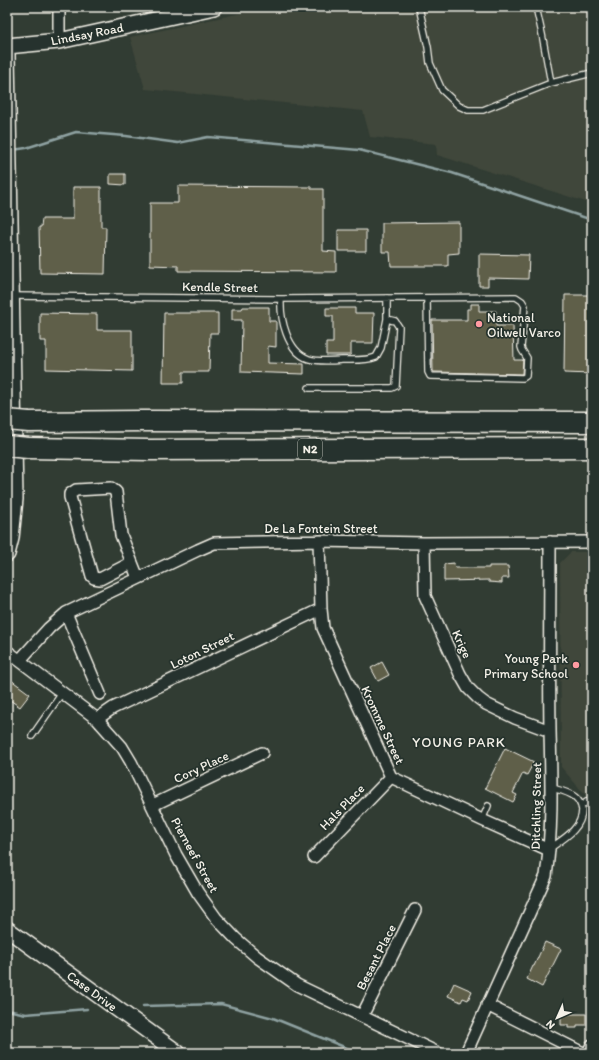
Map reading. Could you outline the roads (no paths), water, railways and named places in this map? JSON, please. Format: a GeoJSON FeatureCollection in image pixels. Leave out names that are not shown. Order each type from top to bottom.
{"type":"FeatureCollection","features":[{"type":"Feature","properties":{"kind":"highway"},"geometry":{"type":"LineString","coordinates":[[7,412],[28,418]]}},
{"type":"Feature","properties":{"kind":"highway","name":"N2"},"geometry":{"type":"LineString","coordinates":[[7,420],[28,418],[142,421],[592,422]]}},
{"type":"Feature","properties":{"kind":"highway","name":"N2"},"geometry":{"type":"LineString","coordinates":[[7,446],[28,448],[148,450],[592,448]]}},
{"type":"Feature","properties":{"kind":"street"},"geometry":{"type":"LineString","coordinates":[[59,7],[59,41]]}},
{"type":"Feature","properties":{"kind":"street","name":"Lindsay Road"},"geometry":{"type":"LineString","coordinates":[[7,46],[59,41],[214,7]]}},
{"type":"Feature","properties":{"kind":"street"},"geometry":{"type":"LineString","coordinates":[[7,54],[15,499],[11,538],[7,554]]}},
{"type":"Feature","properties":{"kind":"street"},"geometry":{"type":"LineString","coordinates":[[131,563],[100,579],[92,576],[70,494],[76,490],[114,489],[116,492],[121,535],[138,578]]}},
{"type":"Feature","properties":{"kind":"street","name":"De La Fontein Street"},"geometry":{"type":"LineString","coordinates":[[20,660],[49,628],[66,613],[214,543],[319,541],[424,543],[592,542]]}},
{"type":"Feature","properties":{"kind":"street","name":"Kromme Street"},"geometry":{"type":"LineString","coordinates":[[319,541],[321,623],[391,777],[549,850]]}},
{"type":"Feature","properties":{"kind":"street","name":"Ditchling Street"},"geometry":{"type":"LineString","coordinates":[[466,1053],[546,876],[549,850],[552,788],[550,731],[550,542]]}},
{"type":"Feature","properties":{"kind":"street","name":"Krige"},"geometry":{"type":"LineString","coordinates":[[424,543],[425,596],[460,674],[468,688],[486,704],[515,718],[550,731]]}},
{"type":"Feature","properties":{"kind":"street","name":"Loton Street"},"geometry":{"type":"LineString","coordinates":[[97,719],[113,708],[321,609]]}},
{"type":"Feature","properties":{"kind":"street"},"geometry":{"type":"LineString","coordinates":[[66,613],[100,694]]}},
{"type":"Feature","properties":{"kind":"street","name":"Pierneef Street"},"geometry":{"type":"LineString","coordinates":[[7,651],[97,719],[126,753],[153,805],[176,855],[198,893],[216,918],[236,939],[275,971],[297,985],[438,1053]]}},
{"type":"Feature","properties":{"kind":"street","name":"Cory Place"},"geometry":{"type":"LineString","coordinates":[[153,805],[262,753]]}},
{"type":"Feature","properties":{"kind":"street","name":"Hals Place"},"geometry":{"type":"LineString","coordinates":[[314,857],[391,777]]}},
{"type":"Feature","properties":{"kind":"street","name":"Besant Place"},"geometry":{"type":"LineString","coordinates":[[362,1016],[415,910]]}},
{"type":"Feature","properties":{"kind":"street","name":"Case Drive"},"geometry":{"type":"LineString","coordinates":[[7,929],[178,1053]]}},
{"type":"Feature","properties":{"kind":"street"},"geometry":{"type":"LineString","coordinates":[[487,1005],[583,1053]]}},
{"type":"Feature","properties":{"kind":"street"},"geometry":{"type":"LineString","coordinates":[[588,1053],[592,1045]]}},
{"type":"Feature","properties":{"kind":"lane"},"geometry":{"type":"LineString","coordinates":[[419,7],[430,63],[442,90],[459,106],[468,110],[482,110],[551,83],[592,73]]}},
{"type":"Feature","properties":{"kind":"lane"},"geometry":{"type":"LineString","coordinates":[[536,7],[551,83]]}},
{"type":"Feature","properties":{"kind":"lane","name":"Kendle Street"},"geometry":{"type":"LineString","coordinates":[[12,296],[280,299],[387,298],[427,298],[516,298],[521,299],[525,306],[521,347],[527,358],[526,376],[523,378],[430,376],[428,372],[427,298]]}},
{"type":"Feature","properties":{"kind":"lane"},"geometry":{"type":"LineString","coordinates":[[280,299],[280,313],[287,334],[296,351],[309,359],[323,361],[364,360],[376,357],[381,348],[387,319],[387,298]]}},
{"type":"Feature","properties":{"kind":"lane"},"geometry":{"type":"LineString","coordinates":[[310,388],[396,387],[399,327],[395,321],[387,319]]}},
{"type":"Feature","properties":{"kind":"lane"},"geometry":{"type":"LineString","coordinates":[[32,736],[62,693]]}},
{"type":"Feature","properties":{"kind":"lane"},"geometry":{"type":"LineString","coordinates":[[549,850],[574,830],[581,817],[581,806],[579,800],[573,795],[552,788]]}},
{"type":"Feature","properties":{"kind":"lane"},"geometry":{"type":"LineString","coordinates":[[581,806],[592,798]]}},
{"type":"Feature","properties":{"kind":"lane"},"geometry":{"type":"LineString","coordinates":[[482,820],[488,806]]}},
{"type":"Feature","properties":{"kind":"waterway"},"geometry":{"type":"LineString","coordinates":[[13,150],[26,148],[76,132],[126,136],[178,143],[208,137],[359,150],[452,173],[592,220]]}},
{"type":"Feature","properties":{"kind":"waterway"},"geometry":{"type":"LineString","coordinates":[[143,1006],[221,1004],[273,1018],[359,1053]]}},
{"type":"Feature","properties":{"kind":"waterway"},"geometry":{"type":"LineString","coordinates":[[7,1010],[26,1014],[87,1009]]}},
{"type":"Feature","properties":{"kind":"place","name":"National Oilwell Varco"},"geometry":{"type":"Point","coordinates":[479,324]}},
{"type":"Feature","properties":{"kind":"place","name":"Young Park Primary School"},"geometry":{"type":"Point","coordinates":[576,665]}},
{"type":"Feature","properties":{"kind":"district","name":"YOUNG PARK"},"geometry":{"type":"Point","coordinates":[459,742]}}]}
